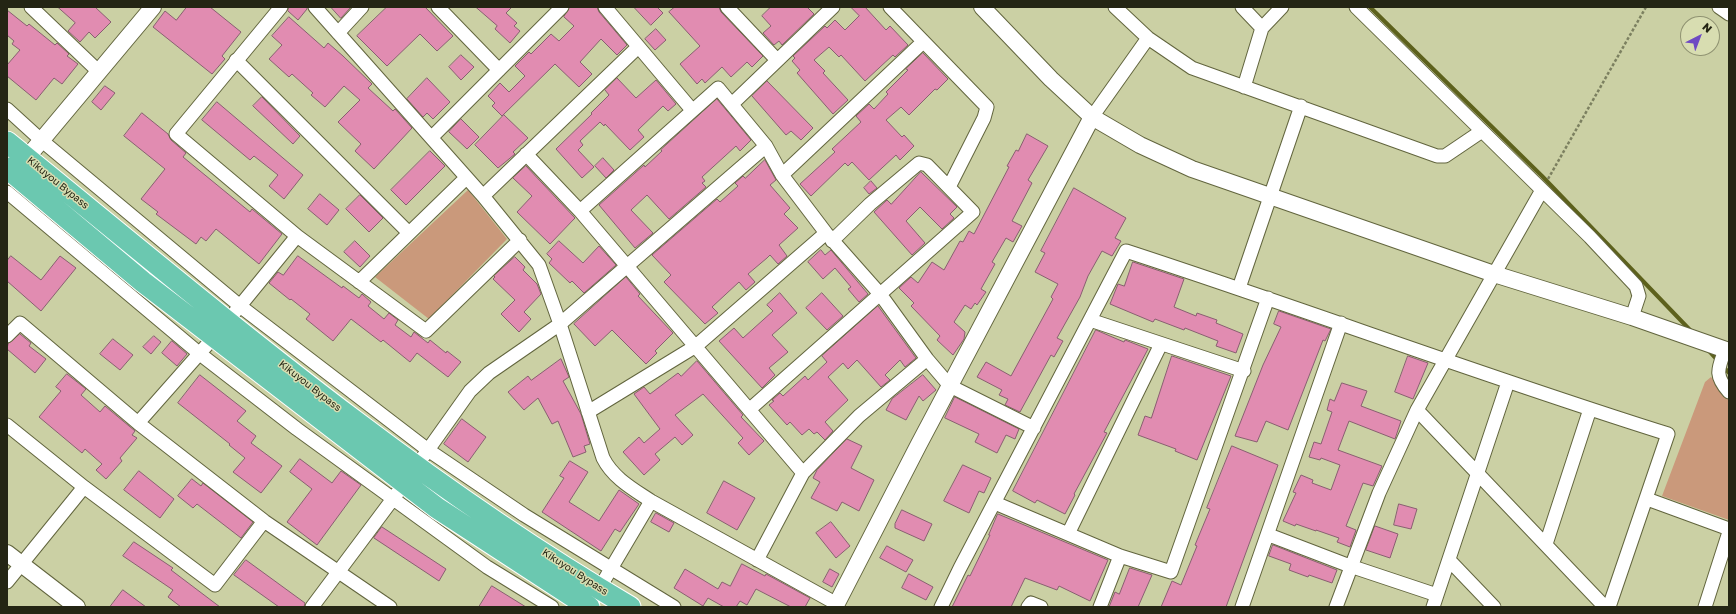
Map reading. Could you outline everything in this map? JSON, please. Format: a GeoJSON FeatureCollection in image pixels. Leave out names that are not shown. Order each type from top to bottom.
{"type":"FeatureCollection","features":[{"type":"Feature","properties":{"kind":"highway","name":"Kikuyou Bypass"},"geometry":{"type":"LineString","coordinates":[[7,142],[12,174],[143,282],[214,337],[410,475],[450,491],[599,589],[630,607]]}},
{"type":"Feature","properties":{"kind":"highway","name":"Kikuyou Bypass"},"geometry":{"type":"LineString","coordinates":[[12,174],[234,313],[410,475],[437,508],[588,607]]}},
{"type":"Feature","properties":{"kind":"street"},"geometry":{"type":"LineString","coordinates":[[31,7],[98,71]]}},
{"type":"Feature","properties":{"kind":"street"},"geometry":{"type":"LineString","coordinates":[[153,7],[12,174],[200,354],[392,500],[487,568],[552,607]]}},
{"type":"Feature","properties":{"kind":"street"},"geometry":{"type":"LineString","coordinates":[[281,7],[176,134],[297,236],[426,331],[520,240]]}},
{"type":"Feature","properties":{"kind":"street"},"geometry":{"type":"LineString","coordinates":[[315,7],[466,178],[484,196],[539,265],[560,324],[603,458],[608,468],[631,488],[651,501],[836,606],[1092,117],[1148,38]]}},
{"type":"Feature","properties":{"kind":"street"},"geometry":{"type":"LineString","coordinates":[[338,33],[362,7]]}},
{"type":"Feature","properties":{"kind":"street"},"geometry":{"type":"LineString","coordinates":[[438,7],[499,70]]}},
{"type":"Feature","properties":{"kind":"street"},"geometry":{"type":"LineString","coordinates":[[432,138],[562,7]]}},
{"type":"Feature","properties":{"kind":"street"},"geometry":{"type":"LineString","coordinates":[[605,7],[692,110]]}},
{"type":"Feature","properties":{"kind":"street"},"geometry":{"type":"LineString","coordinates":[[727,7],[777,60]]}},
{"type":"Feature","properties":{"kind":"street"},"geometry":{"type":"LineString","coordinates":[[732,104],[833,7]]}},
{"type":"Feature","properties":{"kind":"street"},"geometry":{"type":"LineString","coordinates":[[891,7],[987,107],[984,118],[949,187]]}},
{"type":"Feature","properties":{"kind":"street"},"geometry":{"type":"LineString","coordinates":[[982,7],[1051,79],[1092,117],[1140,145],[1192,169],[1494,274],[1632,317],[1726,352],[1717,371],[1721,383],[1729,392]]}},
{"type":"Feature","properties":{"kind":"street"},"geometry":{"type":"LineString","coordinates":[[1115,7],[1148,38],[1192,68],[1437,156],[1445,156],[1482,131]]}},
{"type":"Feature","properties":{"kind":"street"},"geometry":{"type":"LineString","coordinates":[[1242,7],[1262,28]]}},
{"type":"Feature","properties":{"kind":"street"},"geometry":{"type":"LineString","coordinates":[[1244,87],[1262,28],[1282,7]]}},
{"type":"Feature","properties":{"kind":"street"},"geometry":{"type":"LineString","coordinates":[[1356,7],[1590,237],[1636,286],[1639,296],[1632,317]]}},
{"type":"Feature","properties":{"kind":"street"},"geometry":{"type":"LineString","coordinates":[[1719,7],[1729,14]]}},
{"type":"Feature","properties":{"kind":"street"},"geometry":{"type":"LineString","coordinates":[[782,176],[923,42]]}},
{"type":"Feature","properties":{"kind":"street"},"geometry":{"type":"LineString","coordinates":[[484,196],[638,47]]}},
{"type":"Feature","properties":{"kind":"street"},"geometry":{"type":"LineString","coordinates":[[236,60],[409,234]]}},
{"type":"Feature","properties":{"kind":"street"},"geometry":{"type":"LineString","coordinates":[[580,211],[718,88],[766,146],[782,176],[829,237],[880,294],[927,358],[950,386],[1034,428]]}},
{"type":"Feature","properties":{"kind":"street"},"geometry":{"type":"LineString","coordinates":[[1239,288],[1301,106]]}},
{"type":"Feature","properties":{"kind":"street"},"geometry":{"type":"LineString","coordinates":[[7,109],[234,313],[428,450],[524,515],[674,607]]}},
{"type":"Feature","properties":{"kind":"street"},"geometry":{"type":"LineString","coordinates":[[312,607],[392,500],[470,391],[489,373],[560,324],[766,146]]}},
{"type":"Feature","properties":{"kind":"street"},"geometry":{"type":"LineString","coordinates":[[526,154],[580,211],[626,267],[696,346],[803,473]]}},
{"type":"Feature","properties":{"kind":"street"},"geometry":{"type":"LineString","coordinates":[[588,412],[696,346],[919,163],[927,165],[973,212],[750,409]]}},
{"type":"Feature","properties":{"kind":"street"},"geometry":{"type":"LineString","coordinates":[[359,282],[466,178]]}},
{"type":"Feature","properties":{"kind":"street"},"geometry":{"type":"LineString","coordinates":[[1336,607],[1350,566],[1379,493],[1417,410],[1542,190]]}},
{"type":"Feature","properties":{"kind":"street"},"geometry":{"type":"LineString","coordinates":[[234,313],[297,236]]}},
{"type":"Feature","properties":{"kind":"street"},"geometry":{"type":"LineString","coordinates":[[941,607],[1126,251],[1239,288],[1508,382],[1668,434],[1609,607]]}},
{"type":"Feature","properties":{"kind":"street"},"geometry":{"type":"LineString","coordinates":[[995,503],[1120,556],[1171,572],[1244,372],[1268,298]]}},
{"type":"Feature","properties":{"kind":"street"},"geometry":{"type":"LineString","coordinates":[[1090,320],[1244,372]]}},
{"type":"Feature","properties":{"kind":"street"},"geometry":{"type":"LineString","coordinates":[[7,336],[20,323],[138,423],[264,521],[390,607]]}},
{"type":"Feature","properties":{"kind":"street"},"geometry":{"type":"LineString","coordinates":[[1242,607],[1269,535],[1340,324]]}},
{"type":"Feature","properties":{"kind":"street"},"geometry":{"type":"LineString","coordinates":[[138,423],[214,337]]}},
{"type":"Feature","properties":{"kind":"street"},"geometry":{"type":"LineString","coordinates":[[1068,534],[1161,344]]}},
{"type":"Feature","properties":{"kind":"street"},"geometry":{"type":"LineString","coordinates":[[757,560],[803,473],[859,416],[927,358]]}},
{"type":"Feature","properties":{"kind":"street"},"geometry":{"type":"LineString","coordinates":[[1269,535],[1435,601],[1508,382]]}},
{"type":"Feature","properties":{"kind":"street"},"geometry":{"type":"LineString","coordinates":[[1546,544],[1590,409]]}},
{"type":"Feature","properties":{"kind":"street"},"geometry":{"type":"LineString","coordinates":[[1417,410],[1605,607]]}},
{"type":"Feature","properties":{"kind":"street"},"geometry":{"type":"LineString","coordinates":[[7,425],[84,488],[215,585],[264,521]]}},
{"type":"Feature","properties":{"kind":"street"},"geometry":{"type":"LineString","coordinates":[[7,582],[84,488]]}},
{"type":"Feature","properties":{"kind":"street"},"geometry":{"type":"LineString","coordinates":[[1647,499],[1729,529]]}},
{"type":"Feature","properties":{"kind":"street"},"geometry":{"type":"LineString","coordinates":[[599,589],[651,501]]}},
{"type":"Feature","properties":{"kind":"street"},"geometry":{"type":"LineString","coordinates":[[1705,607],[1729,532]]}},
{"type":"Feature","properties":{"kind":"street"},"geometry":{"type":"LineString","coordinates":[[7,553],[77,607]]}},
{"type":"Feature","properties":{"kind":"street"},"geometry":{"type":"LineString","coordinates":[[1100,607],[1120,556]]}},
{"type":"Feature","properties":{"kind":"street"},"geometry":{"type":"LineString","coordinates":[[1449,560],[1494,607]]}},
{"type":"Feature","properties":{"kind":"street"},"geometry":{"type":"LineString","coordinates":[[1028,607],[1031,603],[1041,607]]}},
{"type":"Feature","properties":{"kind":"path"},"geometry":{"type":"LineString","coordinates":[[1542,190],[1646,7]]}},
{"type":"Feature","properties":{"kind":"shaded area"},"geometry":{"type":"Polygon","coordinates":[[[468,190],[507,239],[429,319],[375,277],[468,190]]]}},
{"type":"Feature","properties":{"kind":"shaded area"},"geometry":{"type":"Polygon","coordinates":[[[1711,377],[1729,396],[1729,520],[1662,496],[1705,382],[1711,377]]]}},
{"type":"Feature","properties":{"kind":"building"},"geometry":{"type":"Polygon","coordinates":[[[58,7],[95,7],[111,22],[95,38],[89,32],[80,42],[68,31],[75,23],[58,7]]]}},
{"type":"Feature","properties":{"kind":"building"},"geometry":{"type":"Polygon","coordinates":[[[187,7],[210,7],[241,32],[222,56],[225,59],[212,74],[153,27],[165,11],[176,20],[187,7]]]}},
{"type":"Feature","properties":{"kind":"building"},"geometry":{"type":"Polygon","coordinates":[[[289,7],[307,7],[307,9],[298,20],[288,11],[289,7]]]}},
{"type":"Feature","properties":{"kind":"building"},"geometry":{"type":"Polygon","coordinates":[[[331,7],[351,7],[341,18],[331,7]]]}},
{"type":"Feature","properties":{"kind":"building"},"geometry":{"type":"Polygon","coordinates":[[[387,7],[425,7],[453,36],[437,51],[420,34],[387,66],[357,36],[387,7]]]}},
{"type":"Feature","properties":{"kind":"building"},"geometry":{"type":"Polygon","coordinates":[[[476,7],[512,7],[506,13],[517,23],[514,26],[520,31],[510,43],[495,29],[497,26],[476,7]]]}},
{"type":"Feature","properties":{"kind":"building"},"geometry":{"type":"Polygon","coordinates":[[[570,7],[597,7],[599,12],[627,45],[617,55],[601,39],[580,62],[592,74],[579,87],[555,64],[502,116],[492,106],[495,103],[488,96],[500,83],[509,92],[525,76],[515,66],[529,52],[531,54],[551,34],[559,41],[574,26],[564,17],[570,7]]]}},
{"type":"Feature","properties":{"kind":"building"},"geometry":{"type":"Polygon","coordinates":[[[634,7],[657,7],[663,13],[651,25],[634,7]]]}},
{"type":"Feature","properties":{"kind":"building"},"geometry":{"type":"Polygon","coordinates":[[[675,7],[719,7],[721,12],[763,56],[752,67],[747,62],[731,77],[722,67],[705,83],[702,79],[697,84],[680,64],[700,46],[669,12],[675,7]]]}},
{"type":"Feature","properties":{"kind":"building"},"geometry":{"type":"Polygon","coordinates":[[[771,7],[807,7],[814,14],[782,45],[779,41],[774,45],[763,33],[771,26],[762,16],[771,7]]]}},
{"type":"Feature","properties":{"kind":"building"},"geometry":{"type":"Polygon","coordinates":[[[851,7],[865,7],[886,30],[890,26],[908,45],[895,57],[893,55],[865,81],[841,55],[839,57],[829,47],[814,60],[825,71],[823,73],[848,100],[833,114],[797,73],[800,70],[792,61],[795,58],[793,56],[825,26],[827,28],[835,20],[845,30],[859,16],[851,7]]]}},
{"type":"Feature","properties":{"kind":"building"},"geometry":{"type":"Polygon","coordinates":[[[7,10],[27,26],[29,24],[55,45],[57,43],[69,54],[67,56],[78,64],[62,84],[54,78],[36,100],[7,76],[7,65],[20,50],[12,44],[14,41],[7,35],[7,10]]]}},
{"type":"Feature","properties":{"kind":"building"},"geometry":{"type":"Polygon","coordinates":[[[289,17],[324,48],[328,43],[343,56],[372,84],[368,88],[393,111],[395,109],[412,128],[374,169],[355,151],[361,144],[338,122],[360,100],[344,86],[325,107],[311,95],[313,93],[292,74],[289,77],[269,59],[282,45],[272,36],[289,17]]]}},
{"type":"Feature","properties":{"kind":"building"},"geometry":{"type":"Polygon","coordinates":[[[656,29],[666,40],[655,50],[645,39],[656,29]]]}},
{"type":"Feature","properties":{"kind":"building"},"geometry":{"type":"Polygon","coordinates":[[[923,53],[948,79],[937,90],[935,89],[909,115],[901,107],[886,120],[902,137],[904,135],[914,146],[900,160],[896,155],[869,180],[852,162],[848,166],[845,163],[811,196],[800,184],[835,152],[832,149],[861,122],[856,116],[869,104],[874,109],[888,94],[886,92],[908,70],[906,69],[923,53]]]}},
{"type":"Feature","properties":{"kind":"building"},"geometry":{"type":"Polygon","coordinates":[[[461,55],[474,67],[461,80],[449,67],[461,55]]]}},
{"type":"Feature","properties":{"kind":"building"},"geometry":{"type":"Polygon","coordinates":[[[427,78],[450,102],[433,119],[427,113],[423,117],[407,99],[427,78]]]}},
{"type":"Feature","properties":{"kind":"building"},"geometry":{"type":"Polygon","coordinates":[[[617,78],[636,98],[656,80],[676,104],[668,111],[663,106],[638,130],[644,137],[630,150],[605,124],[604,126],[600,122],[580,141],[583,145],[578,150],[594,167],[582,178],[556,149],[609,95],[605,90],[617,78]]]}},
{"type":"Feature","properties":{"kind":"building"},"geometry":{"type":"Polygon","coordinates":[[[767,81],[813,128],[801,140],[791,131],[786,135],[752,96],[767,81]]]}},
{"type":"Feature","properties":{"kind":"building"},"geometry":{"type":"Polygon","coordinates":[[[105,86],[115,93],[101,110],[92,102],[105,86]]]}},
{"type":"Feature","properties":{"kind":"building"},"geometry":{"type":"Polygon","coordinates":[[[262,97],[300,136],[293,144],[253,106],[262,97]]]}},
{"type":"Feature","properties":{"kind":"building"},"geometry":{"type":"Polygon","coordinates":[[[717,99],[751,140],[740,151],[736,146],[702,177],[705,181],[702,183],[706,187],[669,219],[647,195],[631,210],[653,233],[635,248],[599,205],[644,165],[645,167],[662,151],[661,150],[717,99]]]}},
{"type":"Feature","properties":{"kind":"building"},"geometry":{"type":"Polygon","coordinates":[[[217,102],[303,175],[284,199],[269,186],[278,175],[254,156],[250,160],[202,120],[217,102]]]}},
{"type":"Feature","properties":{"kind":"building"},"geometry":{"type":"Polygon","coordinates":[[[142,113],[168,134],[171,140],[186,153],[183,157],[250,212],[252,209],[282,234],[259,264],[216,229],[206,241],[201,237],[196,244],[156,214],[158,212],[141,199],[165,169],[124,136],[142,113]]]}},
{"type":"Feature","properties":{"kind":"building"},"geometry":{"type":"Polygon","coordinates":[[[504,115],[528,138],[513,152],[515,154],[498,168],[475,145],[504,115]]]}},
{"type":"Feature","properties":{"kind":"building"},"geometry":{"type":"Polygon","coordinates":[[[461,119],[479,137],[467,149],[449,132],[461,119]]]}},
{"type":"Feature","properties":{"kind":"building"},"geometry":{"type":"Polygon","coordinates":[[[1027,134],[1048,146],[1028,180],[1032,183],[1012,221],[1022,226],[1013,242],[1006,238],[992,262],[995,264],[981,289],[986,292],[977,305],[975,303],[971,309],[965,305],[954,322],[965,332],[964,339],[953,355],[937,340],[940,336],[911,306],[914,303],[899,288],[911,277],[918,283],[932,262],[944,270],[960,241],[963,242],[969,231],[974,234],[1009,167],[1007,166],[1016,150],[1018,151],[1027,134]]]}},
{"type":"Feature","properties":{"kind":"building"},"geometry":{"type":"Polygon","coordinates":[[[430,151],[445,166],[406,205],[391,190],[430,151]]]}},
{"type":"Feature","properties":{"kind":"building"},"geometry":{"type":"Polygon","coordinates":[[[603,158],[614,170],[606,178],[595,166],[603,158]]]}},
{"type":"Feature","properties":{"kind":"building"},"geometry":{"type":"Polygon","coordinates":[[[765,160],[776,180],[770,185],[790,208],[784,214],[798,228],[779,245],[787,256],[778,264],[770,255],[748,274],[755,282],[746,290],[739,282],[712,307],[718,313],[705,324],[664,282],[671,275],[652,255],[717,199],[720,202],[738,186],[735,183],[743,176],[745,178],[765,160]]]}},
{"type":"Feature","properties":{"kind":"building"},"geometry":{"type":"Polygon","coordinates":[[[526,166],[575,218],[550,244],[517,212],[532,196],[513,178],[526,166]]]}},
{"type":"Feature","properties":{"kind":"building"},"geometry":{"type":"Polygon","coordinates":[[[921,172],[957,207],[950,214],[954,218],[942,229],[920,207],[906,221],[925,243],[912,255],[874,212],[887,200],[891,204],[921,172]]]}},
{"type":"Feature","properties":{"kind":"building"},"geometry":{"type":"Polygon","coordinates":[[[871,181],[877,188],[869,194],[864,188],[871,181]]]}},
{"type":"Feature","properties":{"kind":"building"},"geometry":{"type":"Polygon","coordinates":[[[1074,188],[1126,218],[1115,238],[1121,241],[1112,256],[1102,251],[1088,276],[1080,297],[1057,338],[1063,341],[1054,357],[1051,355],[1020,412],[1005,405],[1008,399],[999,395],[1002,390],[977,377],[986,362],[1011,376],[1053,299],[1051,297],[1058,284],[1035,272],[1045,253],[1041,251],[1074,188]]]}},
{"type":"Feature","properties":{"kind":"building"},"geometry":{"type":"Polygon","coordinates":[[[320,194],[339,210],[327,225],[308,209],[320,194]]]}},
{"type":"Feature","properties":{"kind":"building"},"geometry":{"type":"Polygon","coordinates":[[[360,195],[383,218],[369,232],[346,209],[360,195]]]}},
{"type":"Feature","properties":{"kind":"building"},"geometry":{"type":"Polygon","coordinates":[[[355,241],[370,256],[360,267],[344,252],[355,241]]]}},
{"type":"Feature","properties":{"kind":"building"},"geometry":{"type":"Polygon","coordinates":[[[559,241],[583,263],[599,246],[616,265],[584,293],[572,281],[570,283],[549,263],[552,259],[547,254],[559,241]]]}},
{"type":"Feature","properties":{"kind":"building"},"geometry":{"type":"Polygon","coordinates":[[[821,250],[825,255],[831,250],[868,294],[859,302],[848,289],[851,287],[835,268],[823,279],[808,262],[821,250]]]}},
{"type":"Feature","properties":{"kind":"building"},"geometry":{"type":"Polygon","coordinates":[[[11,256],[41,280],[60,256],[76,268],[41,311],[7,281],[7,261],[11,256]]]}},
{"type":"Feature","properties":{"kind":"building"},"geometry":{"type":"Polygon","coordinates":[[[298,256],[342,288],[343,286],[359,298],[362,294],[371,302],[368,306],[384,319],[389,313],[398,320],[395,325],[411,337],[414,332],[428,343],[430,340],[446,353],[447,351],[461,362],[448,377],[417,353],[410,362],[383,340],[381,342],[351,319],[333,341],[306,319],[310,314],[269,283],[278,272],[283,275],[298,256]]]}},
{"type":"Feature","properties":{"kind":"building"},"geometry":{"type":"Polygon","coordinates":[[[515,257],[525,267],[523,270],[537,284],[541,294],[524,312],[531,319],[519,332],[501,314],[515,300],[493,279],[495,277],[494,276],[515,257]]]}},
{"type":"Feature","properties":{"kind":"building"},"geometry":{"type":"Polygon","coordinates":[[[1133,262],[1184,279],[1174,307],[1196,316],[1197,313],[1217,320],[1216,323],[1243,334],[1236,353],[1216,346],[1218,341],[1185,328],[1184,330],[1155,319],[1153,322],[1110,304],[1118,284],[1124,286],[1133,262]]]}},
{"type":"Feature","properties":{"kind":"building"},"geometry":{"type":"Polygon","coordinates":[[[626,277],[640,294],[638,296],[673,333],[655,351],[657,353],[646,364],[612,330],[595,346],[574,324],[626,277]]]}},
{"type":"Feature","properties":{"kind":"building"},"geometry":{"type":"Polygon","coordinates":[[[780,293],[797,313],[772,335],[788,352],[769,368],[775,375],[762,388],[719,341],[734,328],[743,338],[773,311],[767,305],[780,293]]]}},
{"type":"Feature","properties":{"kind":"building"},"geometry":{"type":"Polygon","coordinates":[[[822,293],[843,316],[827,330],[806,308],[822,293]]]}},
{"type":"Feature","properties":{"kind":"building"},"geometry":{"type":"Polygon","coordinates":[[[878,306],[916,358],[905,367],[900,360],[885,375],[890,380],[881,387],[857,360],[848,369],[843,363],[828,377],[848,400],[825,422],[833,431],[825,440],[817,432],[814,434],[809,429],[802,435],[790,422],[787,425],[769,405],[774,401],[772,400],[780,393],[783,396],[805,376],[808,380],[827,362],[822,356],[878,306]]]}},
{"type":"Feature","properties":{"kind":"building"},"geometry":{"type":"Polygon","coordinates":[[[1279,311],[1331,329],[1325,341],[1323,340],[1288,430],[1266,421],[1257,442],[1235,436],[1263,365],[1281,327],[1274,324],[1279,311]]]}},
{"type":"Feature","properties":{"kind":"building"},"geometry":{"type":"Polygon","coordinates":[[[1096,330],[1124,342],[1125,340],[1148,349],[1104,432],[1107,433],[1074,494],[1075,495],[1065,514],[1037,500],[1035,503],[1013,491],[1096,330]]]}},
{"type":"Feature","properties":{"kind":"building"},"geometry":{"type":"Polygon","coordinates":[[[20,334],[31,343],[29,346],[46,359],[35,373],[7,349],[8,344],[20,334]]]}},
{"type":"Feature","properties":{"kind":"building"},"geometry":{"type":"Polygon","coordinates":[[[154,336],[161,342],[151,354],[143,347],[154,336]]]}},
{"type":"Feature","properties":{"kind":"building"},"geometry":{"type":"Polygon","coordinates":[[[113,339],[133,355],[120,370],[100,354],[113,339]]]}},
{"type":"Feature","properties":{"kind":"building"},"geometry":{"type":"Polygon","coordinates":[[[172,341],[187,354],[177,366],[162,353],[172,341]]]}},
{"type":"Feature","properties":{"kind":"building"},"geometry":{"type":"Polygon","coordinates":[[[1172,356],[1231,376],[1197,460],[1175,451],[1176,449],[1138,435],[1145,416],[1151,418],[1172,356]]]}},
{"type":"Feature","properties":{"kind":"building"},"geometry":{"type":"Polygon","coordinates":[[[1408,356],[1428,363],[1413,399],[1395,392],[1408,356]]]}},
{"type":"Feature","properties":{"kind":"building"},"geometry":{"type":"Polygon","coordinates":[[[561,359],[569,377],[563,381],[581,414],[590,444],[584,446],[586,452],[573,457],[558,421],[552,424],[538,398],[524,410],[508,392],[528,376],[531,380],[561,359]]]}},
{"type":"Feature","properties":{"kind":"building"},"geometry":{"type":"Polygon","coordinates":[[[697,361],[743,415],[741,417],[764,441],[749,455],[738,443],[743,438],[703,394],[675,415],[693,435],[682,445],[675,437],[655,454],[660,460],[644,475],[623,452],[639,437],[644,443],[660,429],[634,394],[644,387],[650,394],[678,373],[681,376],[697,361]]]}},
{"type":"Feature","properties":{"kind":"building"},"geometry":{"type":"Polygon","coordinates":[[[67,374],[86,389],[81,395],[100,412],[105,406],[135,431],[132,435],[137,438],[120,458],[122,461],[106,479],[96,470],[102,464],[85,449],[82,453],[39,417],[61,391],[56,387],[67,374]]]}},
{"type":"Feature","properties":{"kind":"building"},"geometry":{"type":"Polygon","coordinates":[[[200,375],[246,411],[237,421],[256,436],[251,443],[282,466],[261,493],[233,472],[245,458],[229,445],[230,444],[178,403],[200,375]]]}},
{"type":"Feature","properties":{"kind":"building"},"geometry":{"type":"Polygon","coordinates":[[[923,375],[936,390],[923,401],[919,396],[906,420],[886,410],[892,399],[923,375]]]}},
{"type":"Feature","properties":{"kind":"building"},"geometry":{"type":"Polygon","coordinates":[[[1342,383],[1367,391],[1361,406],[1401,421],[1395,439],[1349,421],[1338,450],[1382,466],[1373,486],[1363,483],[1346,526],[1356,530],[1350,547],[1337,542],[1339,538],[1296,524],[1295,526],[1283,521],[1296,493],[1293,492],[1301,475],[1313,480],[1312,483],[1331,490],[1340,465],[1321,458],[1320,460],[1309,457],[1314,442],[1321,444],[1332,412],[1327,410],[1330,399],[1334,401],[1342,383]]]}},
{"type":"Feature","properties":{"kind":"building"},"geometry":{"type":"Polygon","coordinates":[[[955,397],[1019,429],[1015,439],[1006,435],[997,453],[975,442],[979,434],[945,418],[955,397]]]}},
{"type":"Feature","properties":{"kind":"building"},"geometry":{"type":"Polygon","coordinates":[[[462,419],[486,437],[468,462],[444,444],[462,419]]]}},
{"type":"Feature","properties":{"kind":"building"},"geometry":{"type":"Polygon","coordinates":[[[847,439],[862,446],[851,468],[874,480],[859,511],[842,502],[837,511],[811,498],[820,482],[813,478],[817,470],[847,439]]]}},
{"type":"Feature","properties":{"kind":"building"},"geometry":{"type":"Polygon","coordinates":[[[1232,446],[1278,465],[1226,607],[1161,607],[1172,581],[1181,585],[1210,509],[1207,508],[1232,446]]]}},
{"type":"Feature","properties":{"kind":"building"},"geometry":{"type":"Polygon","coordinates":[[[300,459],[332,483],[341,471],[361,485],[317,545],[287,522],[312,489],[290,472],[300,459]]]}},
{"type":"Feature","properties":{"kind":"building"},"geometry":{"type":"Polygon","coordinates":[[[570,461],[588,472],[569,502],[599,521],[619,490],[639,504],[620,532],[615,529],[601,551],[542,512],[564,478],[560,476],[570,461]]]}},
{"type":"Feature","properties":{"kind":"building"},"geometry":{"type":"Polygon","coordinates":[[[963,465],[991,478],[984,493],[979,491],[969,513],[944,501],[963,465]]]}},
{"type":"Feature","properties":{"kind":"building"},"geometry":{"type":"Polygon","coordinates":[[[139,471],[174,499],[160,518],[124,490],[139,471]]]}},
{"type":"Feature","properties":{"kind":"building"},"geometry":{"type":"Polygon","coordinates":[[[192,479],[201,486],[203,483],[253,522],[241,538],[197,504],[193,508],[178,496],[192,479]]]}},
{"type":"Feature","properties":{"kind":"building"},"geometry":{"type":"Polygon","coordinates":[[[724,481],[755,498],[737,530],[707,513],[724,481]]]}},
{"type":"Feature","properties":{"kind":"building"},"geometry":{"type":"Polygon","coordinates":[[[1399,504],[1417,509],[1411,529],[1394,525],[1399,504]]]}},
{"type":"Feature","properties":{"kind":"building"},"geometry":{"type":"Polygon","coordinates":[[[902,510],[932,524],[924,541],[895,528],[895,524],[902,510]]]}},
{"type":"Feature","properties":{"kind":"building"},"geometry":{"type":"Polygon","coordinates":[[[656,513],[674,523],[669,532],[651,522],[656,513]]]}},
{"type":"Feature","properties":{"kind":"building"},"geometry":{"type":"Polygon","coordinates":[[[998,514],[1108,560],[1090,601],[1059,586],[1057,590],[1025,578],[1011,607],[952,607],[968,575],[970,576],[990,535],[998,514]]]}},
{"type":"Feature","properties":{"kind":"building"},"geometry":{"type":"Polygon","coordinates":[[[831,522],[850,546],[836,558],[816,533],[831,522]]]}},
{"type":"Feature","properties":{"kind":"building"},"geometry":{"type":"Polygon","coordinates":[[[1375,526],[1398,534],[1390,558],[1366,550],[1375,526]]]}},
{"type":"Feature","properties":{"kind":"building"},"geometry":{"type":"Polygon","coordinates":[[[382,527],[446,569],[439,581],[374,538],[382,527]]]}},
{"type":"Feature","properties":{"kind":"building"},"geometry":{"type":"Polygon","coordinates":[[[134,542],[173,568],[171,570],[220,607],[181,607],[168,597],[173,590],[123,556],[134,542]]]}},
{"type":"Feature","properties":{"kind":"building"},"geometry":{"type":"Polygon","coordinates":[[[1273,545],[1337,570],[1332,583],[1309,575],[1308,577],[1289,570],[1291,564],[1269,556],[1273,545]]]}},
{"type":"Feature","properties":{"kind":"building"},"geometry":{"type":"Polygon","coordinates":[[[887,546],[913,560],[906,572],[880,558],[887,546]]]}},
{"type":"Feature","properties":{"kind":"building"},"geometry":{"type":"Polygon","coordinates":[[[246,560],[305,603],[304,607],[279,607],[234,575],[246,560]]]}},
{"type":"Feature","properties":{"kind":"building"},"geometry":{"type":"Polygon","coordinates":[[[742,564],[765,576],[766,574],[810,598],[805,607],[791,607],[756,589],[747,605],[740,601],[736,607],[724,607],[708,598],[703,606],[674,588],[685,569],[718,589],[722,582],[730,586],[742,564]]]}},
{"type":"Feature","properties":{"kind":"building"},"geometry":{"type":"Polygon","coordinates":[[[1130,568],[1152,575],[1138,607],[1109,607],[1115,592],[1119,594],[1130,568]]]}},
{"type":"Feature","properties":{"kind":"building"},"geometry":{"type":"Polygon","coordinates":[[[830,569],[839,574],[832,587],[823,582],[830,569]]]}},
{"type":"Feature","properties":{"kind":"building"},"geometry":{"type":"Polygon","coordinates":[[[909,574],[933,587],[926,600],[902,588],[909,574]]]}},
{"type":"Feature","properties":{"kind":"building"},"geometry":{"type":"Polygon","coordinates":[[[492,586],[526,607],[479,607],[492,586]]]}},
{"type":"Feature","properties":{"kind":"building"},"geometry":{"type":"Polygon","coordinates":[[[123,590],[146,607],[110,607],[123,590]]]}},
{"type":"Feature","properties":{"kind":"waterway"},"geometry":{"type":"LineString","coordinates":[[1370,7],[1542,176],[1691,331]]}},
{"type":"Feature","properties":{"kind":"waterway"},"geometry":{"type":"LineString","coordinates":[[1708,350],[1718,361]]}},
{"type":"Feature","properties":{"kind":"waterway"},"geometry":{"type":"LineString","coordinates":[[1723,366],[1729,373]]}}]}
